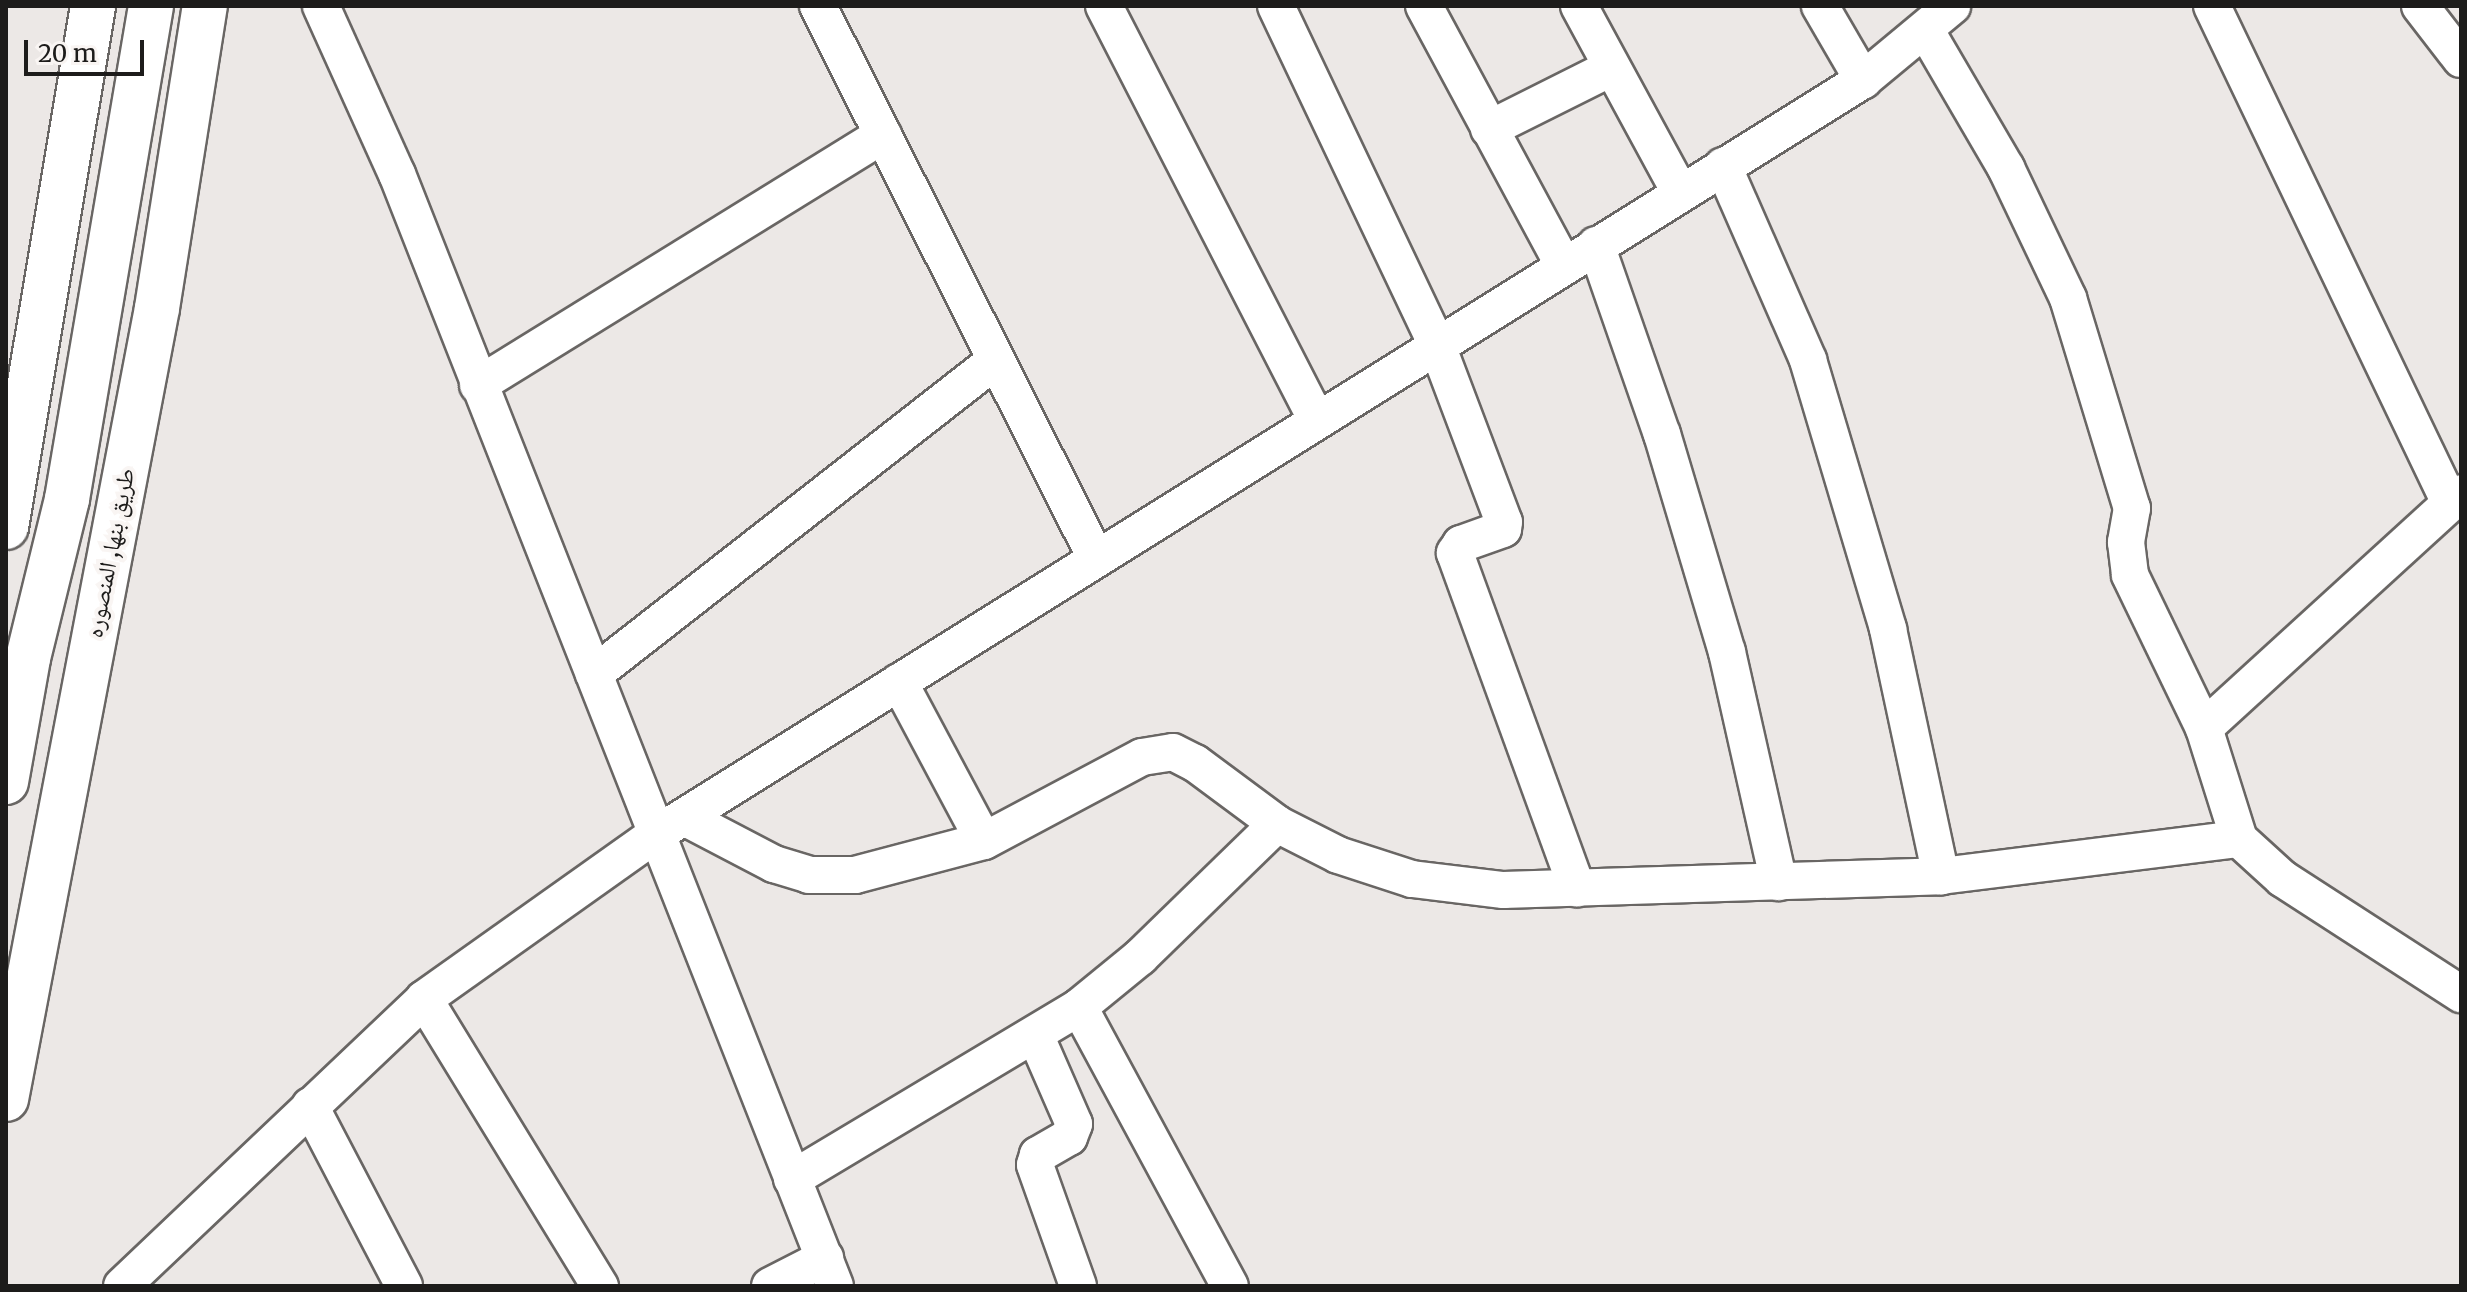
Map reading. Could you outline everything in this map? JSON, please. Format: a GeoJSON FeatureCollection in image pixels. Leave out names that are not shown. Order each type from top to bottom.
{"type":"FeatureCollection","features":[{"type":"Feature","properties":{"kind":"highway"},"geometry":{"type":"LineString","coordinates":[[6,527],[93,6]]}},
{"type":"Feature","properties":{"kind":"highway"},"geometry":{"type":"LineString","coordinates":[[6,782],[28,658],[67,499],[151,6]]}},
{"type":"Feature","properties":{"kind":"highway","name":"طريق بنها, المنصوره"},"geometry":{"type":"LineString","coordinates":[[6,1099],[157,308],[205,6]]}},
{"type":"Feature","properties":{"kind":"street"},"geometry":{"type":"LineString","coordinates":[[321,6],[397,174],[594,674],[671,825],[792,1179],[830,1272],[770,1286]]}},
{"type":"Feature","properties":{"kind":"street"},"geometry":{"type":"LineString","coordinates":[[818,6],[1096,558]]}},
{"type":"Feature","properties":{"kind":"street"},"geometry":{"type":"LineString","coordinates":[[1104,6],[1317,420]]}},
{"type":"Feature","properties":{"kind":"street"},"geometry":{"type":"LineString","coordinates":[[1276,6],[1437,345],[1504,522],[1503,529],[1461,544],[1455,553],[1577,888]]}},
{"type":"Feature","properties":{"kind":"street"},"geometry":{"type":"LineString","coordinates":[[1424,6],[1564,266]]}},
{"type":"Feature","properties":{"kind":"street"},"geometry":{"type":"LineString","coordinates":[[1579,6],[1680,192]]}},
{"type":"Feature","properties":{"kind":"street"},"geometry":{"type":"LineString","coordinates":[[1820,6],[1863,80]]}},
{"type":"Feature","properties":{"kind":"street"},"geometry":{"type":"LineString","coordinates":[[122,1286],[424,999],[671,825],[1863,80],[1926,31],[1952,6]]}},
{"type":"Feature","properties":{"kind":"street"},"geometry":{"type":"LineString","coordinates":[[2204,728],[2456,498],[2212,6]]}},
{"type":"Feature","properties":{"kind":"street"},"geometry":{"type":"LineString","coordinates":[[2420,6],[2461,59]]}},
{"type":"Feature","properties":{"kind":"street"},"geometry":{"type":"LineString","coordinates":[[1926,31],[2006,168],[2068,298],[2132,508],[2126,542],[2130,575],[2204,728],[2239,839],[2283,879],[2461,994]]}},
{"type":"Feature","properties":{"kind":"street"},"geometry":{"type":"LineString","coordinates":[[1489,129],[1611,68]]}},
{"type":"Feature","properties":{"kind":"street"},"geometry":{"type":"LineString","coordinates":[[478,385],[883,135]]}},
{"type":"Feature","properties":{"kind":"street"},"geometry":{"type":"LineString","coordinates":[[1723,166],[1808,360],[1888,629],[1941,876]]}},
{"type":"Feature","properties":{"kind":"street"},"geometry":{"type":"LineString","coordinates":[[1596,245],[1662,434],[1727,652],[1779,882]]}},
{"type":"Feature","properties":{"kind":"street"},"geometry":{"type":"LineString","coordinates":[[594,674],[996,360]]}},
{"type":"Feature","properties":{"kind":"street"},"geometry":{"type":"LineString","coordinates":[[899,682],[984,841]]}},
{"type":"Feature","properties":{"kind":"street"},"geometry":{"type":"LineString","coordinates":[[671,825],[809,875],[855,875],[984,841],[1142,757],[1173,752],[1277,824],[1338,855],[1412,879],[1503,890],[1941,876],[2239,839]]}},
{"type":"Feature","properties":{"kind":"street"},"geometry":{"type":"LineString","coordinates":[[792,1179],[1036,1037],[1079,1007],[1140,957],[1277,824]]}},
{"type":"Feature","properties":{"kind":"street"},"geometry":{"type":"LineString","coordinates":[[424,999],[600,1286]]}},
{"type":"Feature","properties":{"kind":"street"},"geometry":{"type":"LineString","coordinates":[[1079,1007],[1230,1286]]}},
{"type":"Feature","properties":{"kind":"street"},"geometry":{"type":"LineString","coordinates":[[1036,1037],[1074,1124],[1069,1137],[1035,1160],[1078,1286]]}},
{"type":"Feature","properties":{"kind":"street"},"geometry":{"type":"LineString","coordinates":[[310,1106],[404,1286]]}}]}
